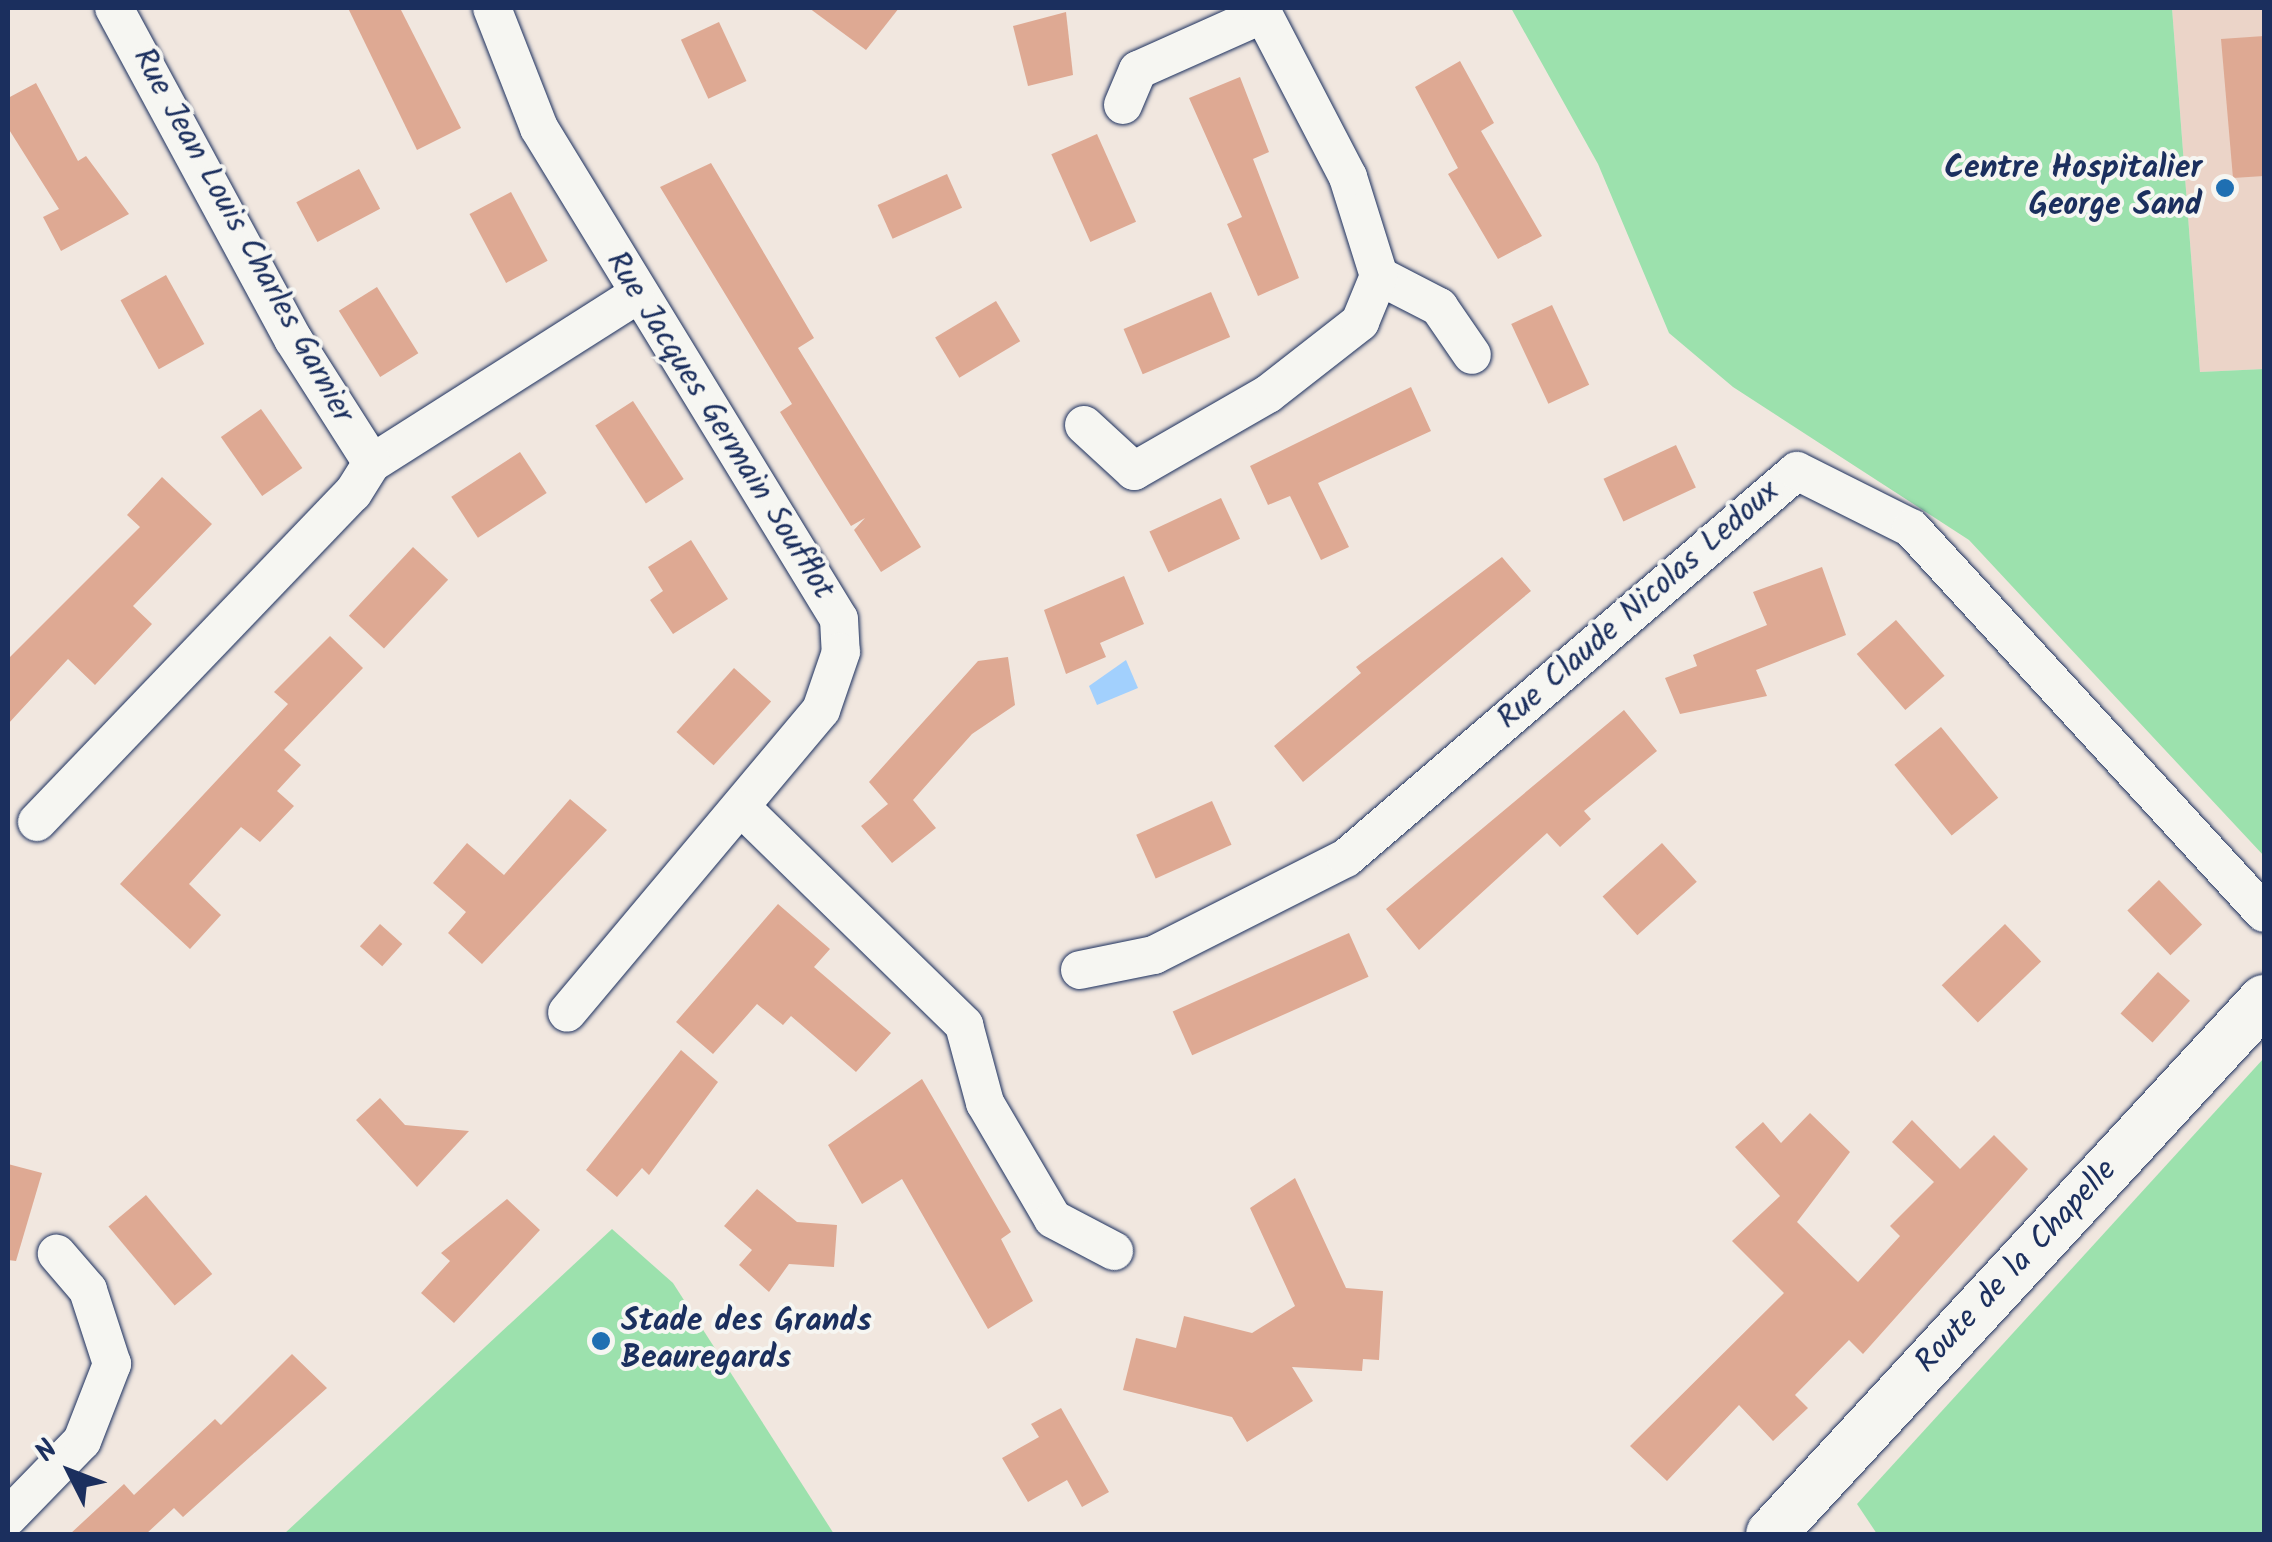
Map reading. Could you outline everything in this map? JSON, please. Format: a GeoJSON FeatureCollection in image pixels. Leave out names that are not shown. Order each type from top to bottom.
{"type":"FeatureCollection","features":[{"type":"Feature","properties":{"kind":"main road","name":"Route de la Chapelle"},"geometry":{"type":"LineString","coordinates":[[1771,1534],[2264,1000]]}},
{"type":"Feature","properties":{"kind":"street","name":"Rue Jean Louis Charles Garnier"},"geometry":{"type":"LineString","coordinates":[[114,8],[293,339],[372,462]]}},
{"type":"Feature","properties":{"kind":"street","name":"Rue Jacques Germain Soufflot"},"geometry":{"type":"LineString","coordinates":[[492,8],[539,128],[634,296],[840,619],[841,652],[820,710],[744,810],[567,1013]]}},
{"type":"Feature","properties":{"kind":"street"},"geometry":{"type":"LineString","coordinates":[[1123,106],[1138,70],[1261,10],[1348,177],[1380,276],[1439,307],[1472,355]]}},
{"type":"Feature","properties":{"kind":"street"},"geometry":{"type":"LineString","coordinates":[[1084,425],[1134,471],[1268,394],[1345,334],[1380,276]]}},
{"type":"Feature","properties":{"kind":"street"},"geometry":{"type":"LineString","coordinates":[[37,822],[353,493],[372,462],[634,296]]}},
{"type":"Feature","properties":{"kind":"street","name":"Rue Claude Nicolas Ledoux"},"geometry":{"type":"LineString","coordinates":[[1080,970],[1154,954],[1346,858],[1798,471],[1911,528],[2264,913]]}},
{"type":"Feature","properties":{"kind":"street"},"geometry":{"type":"LineString","coordinates":[[744,810],[964,1026],[986,1103],[1054,1219],[1114,1251]]}},
{"type":"Feature","properties":{"kind":"street"},"geometry":{"type":"LineString","coordinates":[[8,1517],[82,1440],[112,1364],[88,1290],[57,1254]]}},
{"type":"Feature","properties":{"kind":"shaded area","name":"Centre Hospitalier George Sand"},"geometry":{"type":"Polygon","coordinates":[[[2172,8],[2264,8],[2264,369],[2200,372],[2172,8]]]}},
{"type":"Feature","properties":{"kind":"green space"},"geometry":{"type":"Polygon","coordinates":[[[1511,8],[2172,8],[2200,372],[2264,369],[2264,856],[1969,540],[1733,387],[1669,333],[1598,164],[1511,8]]]}},
{"type":"Feature","properties":{"kind":"green space"},"geometry":{"type":"Polygon","coordinates":[[[2264,1058],[2264,1534],[1877,1534],[1857,1504],[2264,1058]]]}},
{"type":"Feature","properties":{"kind":"green space","name":"Stade des Grands Beauregards"},"geometry":{"type":"Polygon","coordinates":[[[612,1229],[673,1283],[834,1534],[284,1534],[612,1229]]]}},
{"type":"Feature","properties":{"kind":"water"},"geometry":{"type":"Polygon","coordinates":[[[1126,660],[1138,688],[1097,705],[1089,686],[1126,660]]]}},
{"type":"Feature","properties":{"kind":"building"},"geometry":{"type":"Polygon","coordinates":[[[348,8],[400,8],[461,128],[417,150],[348,8]]]}},
{"type":"Feature","properties":{"kind":"building"},"geometry":{"type":"Polygon","coordinates":[[[809,8],[899,8],[866,50],[809,8]]]}},
{"type":"Feature","properties":{"kind":"building"},"geometry":{"type":"Polygon","coordinates":[[[1066,12],[1073,75],[1028,86],[1013,26],[1066,12]]]}},
{"type":"Feature","properties":{"kind":"building"},"geometry":{"type":"Polygon","coordinates":[[[719,22],[746,81],[708,99],[681,40],[719,22]]]}},
{"type":"Feature","properties":{"kind":"building"},"geometry":{"type":"Polygon","coordinates":[[[2264,36],[2264,176],[2233,178],[2221,39],[2264,36]]]}},
{"type":"Feature","properties":{"kind":"building"},"geometry":{"type":"Polygon","coordinates":[[[1460,61],[1494,123],[1481,131],[1542,236],[1498,259],[1448,174],[1458,168],[1415,87],[1460,61]]]}},
{"type":"Feature","properties":{"kind":"building"},"geometry":{"type":"Polygon","coordinates":[[[1240,77],[1269,152],[1253,159],[1299,278],[1258,296],[1227,224],[1242,217],[1189,98],[1240,77]]]}},
{"type":"Feature","properties":{"kind":"building"},"geometry":{"type":"Polygon","coordinates":[[[36,83],[78,161],[86,156],[129,214],[61,251],[43,217],[59,209],[8,128],[8,98],[36,83]]]}},
{"type":"Feature","properties":{"kind":"building"},"geometry":{"type":"Polygon","coordinates":[[[1097,134],[1136,222],[1090,242],[1051,154],[1097,134]]]}},
{"type":"Feature","properties":{"kind":"building"},"geometry":{"type":"Polygon","coordinates":[[[711,163],[814,338],[798,348],[921,547],[881,572],[854,530],[865,518],[851,526],[825,485],[780,412],[792,404],[660,187],[711,163]]]}},
{"type":"Feature","properties":{"kind":"building"},"geometry":{"type":"Polygon","coordinates":[[[359,169],[380,209],[317,242],[296,202],[359,169]]]}},
{"type":"Feature","properties":{"kind":"building"},"geometry":{"type":"Polygon","coordinates":[[[947,174],[962,208],[893,239],[878,205],[947,174]]]}},
{"type":"Feature","properties":{"kind":"building"},"geometry":{"type":"Polygon","coordinates":[[[511,192],[548,261],[506,283],[470,214],[511,192]]]}},
{"type":"Feature","properties":{"kind":"building"},"geometry":{"type":"Polygon","coordinates":[[[166,275],[204,344],[159,369],[121,300],[166,275]]]}},
{"type":"Feature","properties":{"kind":"building"},"geometry":{"type":"Polygon","coordinates":[[[377,287],[418,353],[380,377],[339,311],[377,287]]]}},
{"type":"Feature","properties":{"kind":"building"},"geometry":{"type":"Polygon","coordinates":[[[1211,292],[1230,337],[1143,374],[1124,329],[1211,292]]]}},
{"type":"Feature","properties":{"kind":"building"},"geometry":{"type":"Polygon","coordinates":[[[996,301],[1020,341],[959,378],[935,338],[996,301]]]}},
{"type":"Feature","properties":{"kind":"building"},"geometry":{"type":"Polygon","coordinates":[[[1552,305],[1589,385],[1548,404],[1511,324],[1552,305]]]}},
{"type":"Feature","properties":{"kind":"building"},"geometry":{"type":"Polygon","coordinates":[[[1411,387],[1431,431],[1318,483],[1349,547],[1321,560],[1290,496],[1268,505],[1250,466],[1411,387]]]}},
{"type":"Feature","properties":{"kind":"building"},"geometry":{"type":"Polygon","coordinates":[[[633,401],[684,479],[646,504],[595,426],[633,401]]]}},
{"type":"Feature","properties":{"kind":"building"},"geometry":{"type":"Polygon","coordinates":[[[261,409],[302,468],[262,496],[221,437],[261,409]]]}},
{"type":"Feature","properties":{"kind":"building"},"geometry":{"type":"Polygon","coordinates":[[[1676,445],[1696,488],[1623,521],[1603,479],[1676,445]]]}},
{"type":"Feature","properties":{"kind":"building"},"geometry":{"type":"Polygon","coordinates":[[[520,452],[547,493],[478,538],[451,497],[520,452]]]}},
{"type":"Feature","properties":{"kind":"building"},"geometry":{"type":"Polygon","coordinates":[[[162,477],[212,524],[133,606],[152,624],[95,685],[68,659],[8,724],[8,659],[140,527],[127,515],[162,477]]]}},
{"type":"Feature","properties":{"kind":"building"},"geometry":{"type":"Polygon","coordinates":[[[1221,498],[1240,539],[1168,572],[1149,531],[1221,498]]]}},
{"type":"Feature","properties":{"kind":"building"},"geometry":{"type":"Polygon","coordinates":[[[691,540],[728,599],[673,634],[650,600],[663,591],[648,567],[691,540]]]}},
{"type":"Feature","properties":{"kind":"building"},"geometry":{"type":"Polygon","coordinates":[[[413,547],[448,580],[384,648],[349,616],[413,547]]]}},
{"type":"Feature","properties":{"kind":"building"},"geometry":{"type":"Polygon","coordinates":[[[1502,557],[1531,591],[1303,782],[1274,746],[1361,673],[1356,667],[1502,557]]]}},
{"type":"Feature","properties":{"kind":"building"},"geometry":{"type":"Polygon","coordinates":[[[1822,567],[1846,635],[1756,670],[1767,696],[1680,714],[1665,678],[1697,666],[1693,655],[1767,625],[1753,592],[1822,567]]]}},
{"type":"Feature","properties":{"kind":"building"},"geometry":{"type":"Polygon","coordinates":[[[1124,576],[1144,624],[1100,643],[1106,657],[1066,674],[1044,610],[1124,576]]]}},
{"type":"Feature","properties":{"kind":"building"},"geometry":{"type":"Polygon","coordinates":[[[1896,620],[1945,676],[1905,710],[1857,654],[1896,620]]]}},
{"type":"Feature","properties":{"kind":"building"},"geometry":{"type":"Polygon","coordinates":[[[330,636],[363,668],[284,750],[301,765],[277,791],[294,806],[260,842],[241,827],[189,884],[221,915],[190,949],[120,884],[288,704],[274,692],[330,636]]]}},
{"type":"Feature","properties":{"kind":"building"},"geometry":{"type":"Polygon","coordinates":[[[1008,657],[1015,705],[972,734],[913,800],[936,828],[892,863],[861,826],[888,804],[869,782],[978,661],[1008,657]]]}},
{"type":"Feature","properties":{"kind":"building"},"geometry":{"type":"Polygon","coordinates":[[[734,668],[771,701],[714,765],[676,732],[734,668]]]}},
{"type":"Feature","properties":{"kind":"building"},"geometry":{"type":"Polygon","coordinates":[[[1624,710],[1657,751],[1584,811],[1591,819],[1560,847],[1547,833],[1419,950],[1386,909],[1624,710]]]}},
{"type":"Feature","properties":{"kind":"building"},"geometry":{"type":"Polygon","coordinates":[[[1941,727],[1998,798],[1952,835],[1894,765],[1941,727]]]}},
{"type":"Feature","properties":{"kind":"building"},"geometry":{"type":"Polygon","coordinates":[[[570,799],[607,830],[482,964],[448,933],[466,912],[433,883],[467,843],[504,875],[570,799]]]}},
{"type":"Feature","properties":{"kind":"building"},"geometry":{"type":"Polygon","coordinates":[[[1212,801],[1232,845],[1156,879],[1136,835],[1212,801]]]}},
{"type":"Feature","properties":{"kind":"building"},"geometry":{"type":"Polygon","coordinates":[[[1662,843],[1697,882],[1637,935],[1603,897],[1662,843]]]}},
{"type":"Feature","properties":{"kind":"building"},"geometry":{"type":"Polygon","coordinates":[[[2159,880],[2202,925],[2170,955],[2127,911],[2159,880]]]}},
{"type":"Feature","properties":{"kind":"building"},"geometry":{"type":"Polygon","coordinates":[[[778,904],[830,949],[814,967],[891,1033],[856,1072],[791,1016],[783,1025],[757,1004],[713,1054],[676,1022],[778,904]]]}},
{"type":"Feature","properties":{"kind":"building"},"geometry":{"type":"Polygon","coordinates":[[[380,924],[402,944],[382,966],[360,946],[380,924]]]}},
{"type":"Feature","properties":{"kind":"building"},"geometry":{"type":"Polygon","coordinates":[[[2005,924],[2041,961],[1978,1023],[1942,985],[2005,924]]]}},
{"type":"Feature","properties":{"kind":"building"},"geometry":{"type":"Polygon","coordinates":[[[1349,933],[1369,977],[1192,1055],[1173,1012],[1349,933]]]}},
{"type":"Feature","properties":{"kind":"building"},"geometry":{"type":"Polygon","coordinates":[[[2158,972],[2190,1001],[2152,1042],[2121,1014],[2158,972]]]}},
{"type":"Feature","properties":{"kind":"building"},"geometry":{"type":"Polygon","coordinates":[[[681,1050],[718,1082],[649,1175],[642,1168],[617,1197],[586,1170],[681,1050]]]}},
{"type":"Feature","properties":{"kind":"building"},"geometry":{"type":"Polygon","coordinates":[[[922,1079],[1011,1232],[1001,1239],[1033,1301],[988,1329],[902,1179],[862,1204],[828,1145],[922,1079]]]}},
{"type":"Feature","properties":{"kind":"building"},"geometry":{"type":"Polygon","coordinates":[[[380,1098],[405,1125],[469,1131],[417,1187],[356,1120],[380,1098]]]}},
{"type":"Feature","properties":{"kind":"building"},"geometry":{"type":"Polygon","coordinates":[[[1810,1113],[1850,1152],[1797,1222],[1858,1282],[1900,1236],[1890,1226],[1934,1182],[1892,1142],[1912,1120],[1960,1169],[1994,1135],[2028,1169],[1863,1354],[1849,1340],[1795,1395],[1808,1408],[1773,1441],[1739,1405],[1667,1481],[1630,1446],[1784,1293],[1732,1241],[1780,1196],[1735,1147],[1763,1122],[1781,1143],[1810,1113]]]}},
{"type":"Feature","properties":{"kind":"building"},"geometry":{"type":"Polygon","coordinates":[[[8,1164],[42,1173],[16,1261],[8,1260],[8,1164]]]}},
{"type":"Feature","properties":{"kind":"building"},"geometry":{"type":"Polygon","coordinates":[[[1295,1178],[1346,1288],[1383,1291],[1379,1360],[1363,1359],[1362,1371],[1292,1367],[1313,1401],[1247,1442],[1232,1417],[1123,1390],[1136,1338],[1176,1348],[1184,1316],[1252,1333],[1295,1306],[1250,1208],[1295,1178]]]}},
{"type":"Feature","properties":{"kind":"building"},"geometry":{"type":"Polygon","coordinates":[[[757,1189],[797,1222],[837,1225],[834,1267],[789,1264],[769,1292],[739,1265],[752,1250],[724,1226],[757,1189]]]}},
{"type":"Feature","properties":{"kind":"building"},"geometry":{"type":"Polygon","coordinates":[[[146,1195],[212,1274],[175,1305],[108,1226],[146,1195]]]}},
{"type":"Feature","properties":{"kind":"building"},"geometry":{"type":"Polygon","coordinates":[[[507,1199],[540,1230],[454,1323],[421,1293],[450,1261],[441,1253],[507,1199]]]}},
{"type":"Feature","properties":{"kind":"building"},"geometry":{"type":"Polygon","coordinates":[[[292,1354],[327,1388],[183,1517],[174,1508],[146,1534],[70,1534],[124,1484],[134,1495],[215,1419],[221,1425],[292,1354]]]}},
{"type":"Feature","properties":{"kind":"building"},"geometry":{"type":"Polygon","coordinates":[[[1061,1408],[1109,1492],[1082,1507],[1067,1480],[1028,1502],[1002,1458],[1039,1437],[1031,1424],[1061,1408]]]}},
{"type":"Feature","properties":{"kind":"place","name":"Centre Hospitalier George Sand"},"geometry":{"type":"Point","coordinates":[2225,188]}},
{"type":"Feature","properties":{"kind":"place","name":"Stade des Grands Beauregards"},"geometry":{"type":"Point","coordinates":[601,1341]}}]}
